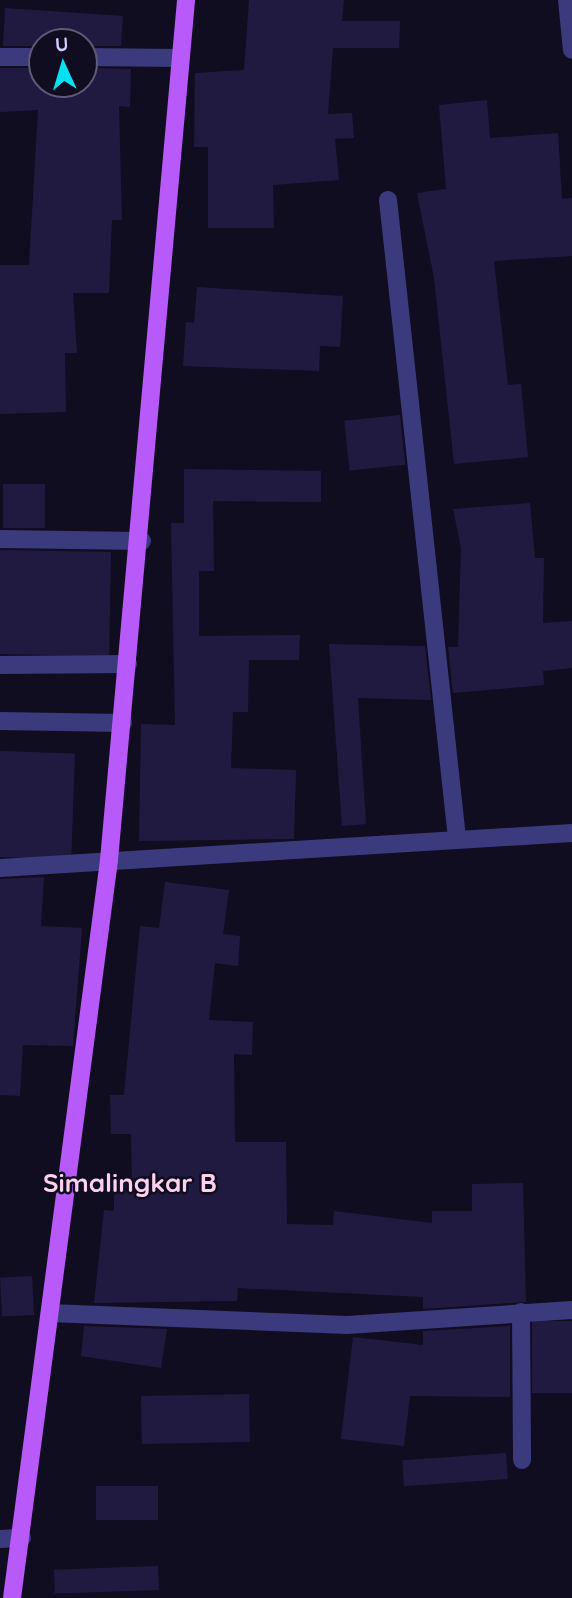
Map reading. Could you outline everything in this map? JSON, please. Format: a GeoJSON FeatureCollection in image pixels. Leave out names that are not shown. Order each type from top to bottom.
{"type":"FeatureCollection","features":[{"type":"Feature","properties":{"kind":"main road"},"geometry":{"type":"LineString","coordinates":[[12,1598],[109,860],[142,541],[177,58],[186,0]]}},
{"type":"Feature","properties":{"kind":"street"},"geometry":{"type":"LineString","coordinates":[[567,0],[572,50]]}},
{"type":"Feature","properties":{"kind":"street"},"geometry":{"type":"LineString","coordinates":[[0,57],[28,57]]}},
{"type":"Feature","properties":{"kind":"street"},"geometry":{"type":"LineString","coordinates":[[98,57],[177,58]]}},
{"type":"Feature","properties":{"kind":"street"},"geometry":{"type":"LineString","coordinates":[[388,200],[457,838]]}},
{"type":"Feature","properties":{"kind":"street"},"geometry":{"type":"LineString","coordinates":[[0,539],[142,541]]}},
{"type":"Feature","properties":{"kind":"street"},"geometry":{"type":"LineString","coordinates":[[0,665],[128,664]]}},
{"type":"Feature","properties":{"kind":"street"},"geometry":{"type":"LineString","coordinates":[[0,721],[123,723]]}},
{"type":"Feature","properties":{"kind":"street"},"geometry":{"type":"LineString","coordinates":[[0,868],[572,832]]}},
{"type":"Feature","properties":{"kind":"street"},"geometry":{"type":"LineString","coordinates":[[50,1313],[347,1325],[572,1310]]}},
{"type":"Feature","properties":{"kind":"street"},"geometry":{"type":"LineString","coordinates":[[521,1312],[522,1460]]}},
{"type":"Feature","properties":{"kind":"street"},"geometry":{"type":"LineString","coordinates":[[0,1539],[22,1538]]}},
{"type":"Feature","properties":{"kind":"building"},"geometry":{"type":"Polygon","coordinates":[[[249,0],[344,0],[342,21],[400,21],[399,48],[333,48],[328,114],[352,113],[354,138],[335,139],[339,180],[273,185],[274,228],[208,228],[208,147],[194,147],[195,73],[244,70],[249,0]]]}},
{"type":"Feature","properties":{"kind":"building"},"geometry":{"type":"Polygon","coordinates":[[[5,8],[123,16],[121,46],[98,46],[98,28],[28,28],[28,46],[3,46],[5,8]]]}},
{"type":"Feature","properties":{"kind":"building"},"geometry":{"type":"Polygon","coordinates":[[[0,68],[28,68],[28,98],[98,98],[98,68],[131,69],[130,107],[119,106],[122,220],[112,220],[109,293],[73,293],[77,353],[65,353],[66,412],[0,414],[0,265],[29,265],[38,110],[0,112],[0,68]]]}},
{"type":"Feature","properties":{"kind":"building"},"geometry":{"type":"Polygon","coordinates":[[[487,100],[490,138],[558,133],[562,199],[572,198],[572,256],[494,261],[508,385],[521,384],[528,457],[454,464],[434,278],[417,193],[446,189],[439,105],[487,100]]]}},
{"type":"Feature","properties":{"kind":"building"},"geometry":{"type":"Polygon","coordinates":[[[197,287],[343,296],[340,347],[320,346],[319,371],[183,366],[186,322],[194,323],[197,287]]]}},
{"type":"Feature","properties":{"kind":"building"},"geometry":{"type":"Polygon","coordinates":[[[400,415],[405,465],[350,471],[344,421],[400,415]]]}},
{"type":"Feature","properties":{"kind":"building"},"geometry":{"type":"Polygon","coordinates":[[[184,469],[321,471],[321,502],[213,501],[214,571],[199,571],[199,636],[300,635],[299,660],[249,660],[248,712],[233,712],[231,768],[296,770],[294,839],[139,841],[141,724],[175,725],[171,523],[184,523],[184,469]]]}},
{"type":"Feature","properties":{"kind":"building"},"geometry":{"type":"Polygon","coordinates":[[[3,484],[45,484],[45,528],[3,528],[3,484]]]}},
{"type":"Feature","properties":{"kind":"building"},"geometry":{"type":"Polygon","coordinates":[[[530,503],[535,558],[544,558],[543,623],[572,621],[572,668],[543,671],[544,685],[453,693],[448,647],[458,647],[461,548],[453,509],[530,503]]]}},
{"type":"Feature","properties":{"kind":"building"},"geometry":{"type":"Polygon","coordinates":[[[0,550],[111,552],[109,656],[0,654],[0,550]]]}},
{"type":"Feature","properties":{"kind":"building"},"geometry":{"type":"Polygon","coordinates":[[[329,644],[425,646],[431,700],[358,698],[366,824],[342,826],[329,644]]]}},
{"type":"Feature","properties":{"kind":"building"},"geometry":{"type":"Polygon","coordinates":[[[0,751],[75,754],[71,860],[0,857],[0,751]]]}},
{"type":"Feature","properties":{"kind":"building"},"geometry":{"type":"Polygon","coordinates":[[[44,877],[41,926],[82,928],[73,1046],[23,1045],[20,1096],[0,1095],[0,879],[44,877]]]}},
{"type":"Feature","properties":{"kind":"building"},"geometry":{"type":"Polygon","coordinates":[[[165,882],[229,890],[223,934],[240,936],[238,966],[215,963],[209,1020],[253,1022],[252,1055],[234,1054],[235,1142],[286,1142],[287,1224],[333,1225],[334,1211],[432,1223],[432,1211],[472,1211],[472,1184],[523,1183],[526,1302],[423,1309],[423,1297],[238,1288],[237,1301],[94,1303],[104,1210],[114,1211],[114,1183],[132,1183],[131,1134],[111,1134],[110,1095],[124,1095],[140,926],[159,928],[165,882]]]}},
{"type":"Feature","properties":{"kind":"building"},"geometry":{"type":"Polygon","coordinates":[[[32,1276],[34,1315],[2,1317],[0,1278],[32,1276]]]}},
{"type":"Feature","properties":{"kind":"building"},"geometry":{"type":"Polygon","coordinates":[[[532,1321],[572,1321],[572,1393],[532,1393],[532,1321]]]}},
{"type":"Feature","properties":{"kind":"building"},"geometry":{"type":"Polygon","coordinates":[[[84,1326],[167,1329],[161,1368],[81,1356],[84,1326]]]}},
{"type":"Feature","properties":{"kind":"building"},"geometry":{"type":"Polygon","coordinates":[[[510,1326],[510,1397],[410,1396],[404,1446],[341,1439],[353,1337],[423,1345],[423,1331],[510,1326]]]}},
{"type":"Feature","properties":{"kind":"building"},"geometry":{"type":"Polygon","coordinates":[[[249,1394],[250,1442],[142,1444],[141,1396],[249,1394]]]}},
{"type":"Feature","properties":{"kind":"building"},"geometry":{"type":"Polygon","coordinates":[[[506,1453],[508,1479],[404,1486],[402,1460],[506,1453]]]}},
{"type":"Feature","properties":{"kind":"building"},"geometry":{"type":"Polygon","coordinates":[[[96,1486],[158,1486],[158,1520],[96,1520],[96,1486]]]}},
{"type":"Feature","properties":{"kind":"building"},"geometry":{"type":"Polygon","coordinates":[[[158,1566],[159,1590],[55,1594],[54,1570],[158,1566]]]}},
{"type":"Feature","properties":{"kind":"district","name":"Simalingkar B"},"geometry":{"type":"Point","coordinates":[130,1183]}}]}
